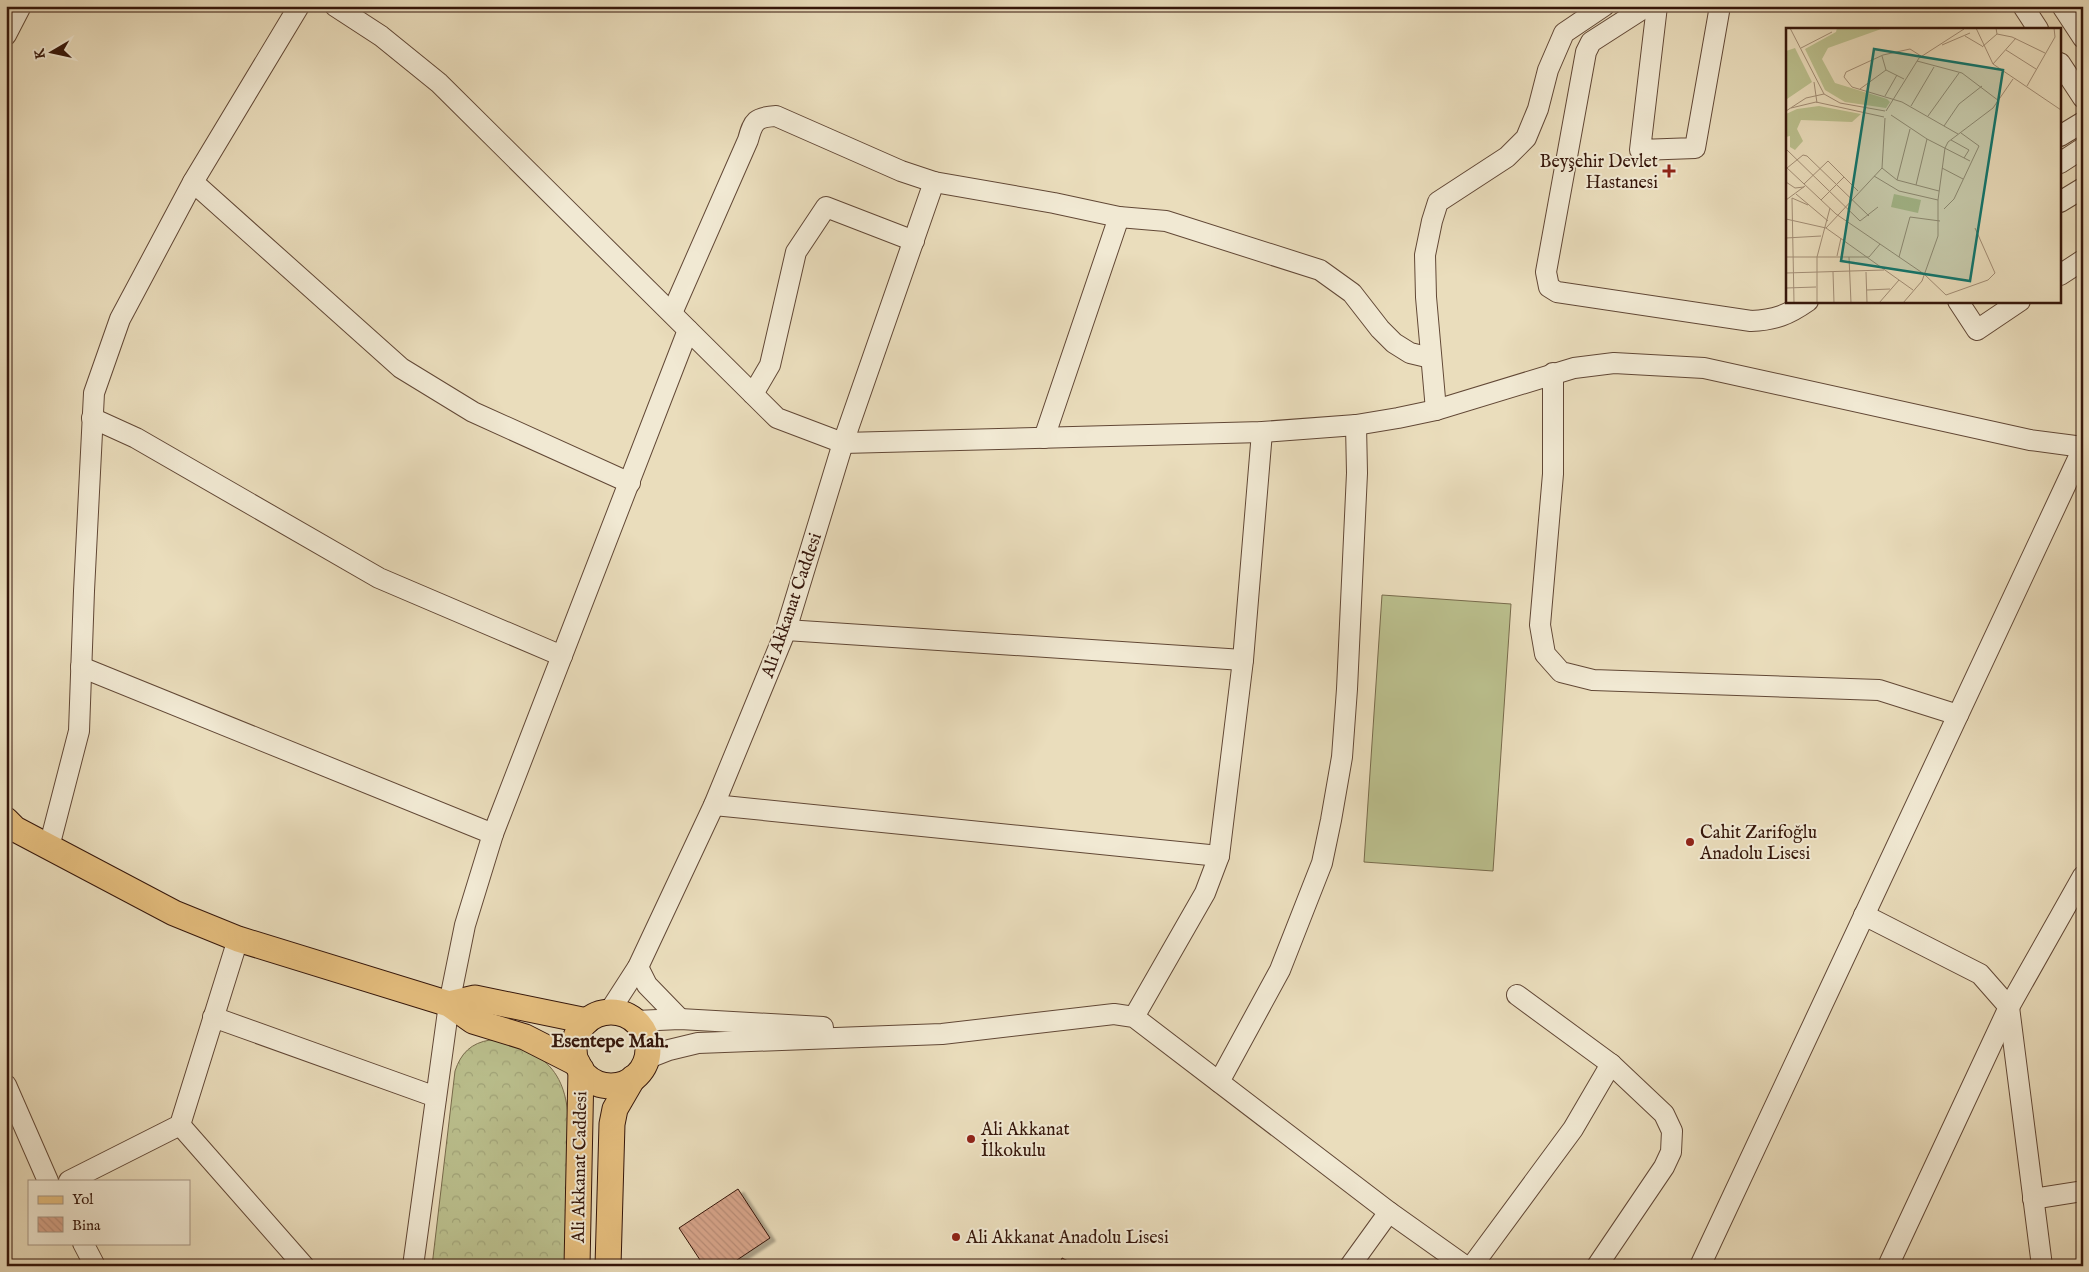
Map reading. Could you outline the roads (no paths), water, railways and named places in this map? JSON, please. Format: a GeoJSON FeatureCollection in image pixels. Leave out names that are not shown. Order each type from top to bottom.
{"type":"FeatureCollection","features":[{"type":"Feature","properties":{"kind":"main road"},"geometry":{"type":"LineString","coordinates":[[6,820],[15,829],[174,913],[238,939],[449,1004],[473,1021],[525,1037],[579,1066],[589,1078],[605,1085],[617,1085],[640,1069],[648,1047],[646,1036],[636,1021],[626,1015],[598,1016],[475,998],[449,1004]]}},
{"type":"Feature","properties":{"kind":"main road"},"geometry":{"type":"LineString","coordinates":[[579,1066],[575,1052],[580,1030],[598,1016]]}},
{"type":"Feature","properties":{"kind":"main road","name":"Ali Akkanat Caddesi"},"geometry":{"type":"LineString","coordinates":[[577,1266],[579,1066]]}},
{"type":"Feature","properties":{"kind":"main road","name":"Ali Akkanat Caddesi"},"geometry":{"type":"LineString","coordinates":[[608,1266],[612,1124],[615,1109],[640,1069]]}},
{"type":"Feature","properties":{"kind":"street"},"geometry":{"type":"LineString","coordinates":[[6,35],[21,6]]}},
{"type":"Feature","properties":{"kind":"street"},"geometry":{"type":"LineString","coordinates":[[49,847],[79,731],[94,393],[120,319],[193,182],[299,6]]}},
{"type":"Feature","properties":{"kind":"street"},"geometry":{"type":"LineString","coordinates":[[335,6],[381,36],[439,84],[777,418],[843,443],[1262,432],[1356,425],[1436,410],[1574,368],[1614,364],[1704,368],[2030,440],[2083,448],[1700,1266]]}},
{"type":"Feature","properties":{"kind":"street"},"geometry":{"type":"LineString","coordinates":[[1436,410],[1426,298],[1426,255],[1432,221],[1438,202],[1507,157],[1526,138],[1538,109],[1548,70],[1564,33],[1604,6]]}},
{"type":"Feature","properties":{"kind":"street"},"geometry":{"type":"LineString","coordinates":[[1648,6],[1591,42],[1586,52],[1546,272],[1550,287],[1557,292],[1751,321],[1772,320],[1790,313],[1805,303]]}},
{"type":"Feature","properties":{"kind":"street"},"geometry":{"type":"LineString","coordinates":[[1657,6],[1640,150],[1695,148],[1720,6]]}},
{"type":"Feature","properties":{"kind":"street"},"geometry":{"type":"LineString","coordinates":[[2023,6],[2037,28]]}},
{"type":"Feature","properties":{"kind":"street"},"geometry":{"type":"LineString","coordinates":[[2062,6],[2083,38]]}},
{"type":"Feature","properties":{"kind":"street"},"geometry":{"type":"LineString","coordinates":[[2071,70],[2083,98]]}},
{"type":"Feature","properties":{"kind":"street"},"geometry":{"type":"LineString","coordinates":[[672,314],[752,128],[757,120],[763,116],[776,116],[901,171],[934,182],[1119,216],[1166,221],[1320,270],[1352,293],[1380,329],[1394,343],[1410,353],[1431,358]]}},
{"type":"Feature","properties":{"kind":"street"},"geometry":{"type":"LineString","coordinates":[[2062,135],[2083,122]]}},
{"type":"Feature","properties":{"kind":"street"},"geometry":{"type":"LineString","coordinates":[[2062,162],[2083,148]]}},
{"type":"Feature","properties":{"kind":"street"},"geometry":{"type":"LineString","coordinates":[[193,182],[401,368],[472,412],[630,483]]}},
{"type":"Feature","properties":{"kind":"street","name":"Ali Akkanat Caddesi"},"geometry":{"type":"LineString","coordinates":[[598,1016],[638,967],[714,805],[786,630],[843,443],[934,182]]}},
{"type":"Feature","properties":{"kind":"street"},"geometry":{"type":"LineString","coordinates":[[2062,201],[2083,188]]}},
{"type":"Feature","properties":{"kind":"street"},"geometry":{"type":"LineString","coordinates":[[753,394],[770,365],[796,252],[826,207],[914,241]]}},
{"type":"Feature","properties":{"kind":"street"},"geometry":{"type":"LineString","coordinates":[[1044,438],[1119,216]]}},
{"type":"Feature","properties":{"kind":"street"},"geometry":{"type":"LineString","coordinates":[[2062,274],[2083,260]]}},
{"type":"Feature","properties":{"kind":"street"},"geometry":{"type":"LineString","coordinates":[[1959,302],[1977,330],[2019,302]]}},
{"type":"Feature","properties":{"kind":"street"},"geometry":{"type":"LineString","coordinates":[[413,1266],[449,1004],[465,925],[493,834],[688,330]]}},
{"type":"Feature","properties":{"kind":"street"},"geometry":{"type":"LineString","coordinates":[[1553,373],[1553,474],[1540,625],[1545,654],[1561,672],[1593,680],[1879,690],[1958,715]]}},
{"type":"Feature","properties":{"kind":"street"},"geometry":{"type":"LineString","coordinates":[[92,418],[136,438],[379,578],[562,656]]}},
{"type":"Feature","properties":{"kind":"street"},"geometry":{"type":"LineString","coordinates":[[1219,1082],[1280,970],[1322,863],[1330,828],[1342,757],[1347,690],[1357,473],[1356,425]]}},
{"type":"Feature","properties":{"kind":"street"},"geometry":{"type":"LineString","coordinates":[[1134,1017],[1205,893],[1219,856],[1242,660],[1262,432]]}},
{"type":"Feature","properties":{"kind":"street"},"geometry":{"type":"LineString","coordinates":[[786,630],[1242,660]]}},
{"type":"Feature","properties":{"kind":"street"},"geometry":{"type":"LineString","coordinates":[[82,666],[493,834]]}},
{"type":"Feature","properties":{"kind":"street"},"geometry":{"type":"LineString","coordinates":[[714,805],[1219,856]]}},
{"type":"Feature","properties":{"kind":"street"},"geometry":{"type":"LineString","coordinates":[[1888,1266],[2010,1007],[2083,876]]}},
{"type":"Feature","properties":{"kind":"street"},"geometry":{"type":"LineString","coordinates":[[1864,915],[1980,974],[2010,1007],[2042,1266]]}},
{"type":"Feature","properties":{"kind":"street"},"geometry":{"type":"LineString","coordinates":[[71,1180],[180,1125],[238,939]]}},
{"type":"Feature","properties":{"kind":"street"},"geometry":{"type":"LineString","coordinates":[[638,967],[647,985],[680,1019]]}},
{"type":"Feature","properties":{"kind":"street"},"geometry":{"type":"LineString","coordinates":[[1517,996],[1611,1064],[1664,1114],[1672,1131],[1671,1152],[1664,1167],[1597,1266]]}},
{"type":"Feature","properties":{"kind":"street"},"geometry":{"type":"LineString","coordinates":[[640,1069],[669,1050],[698,1043],[942,1034],[1114,1014],[1134,1017],[1389,1212],[1465,1266]]}},
{"type":"Feature","properties":{"kind":"street"},"geometry":{"type":"LineString","coordinates":[[214,1017],[436,1097]]}},
{"type":"Feature","properties":{"kind":"street"},"geometry":{"type":"LineString","coordinates":[[636,1021],[680,1019],[942,1034]]}},
{"type":"Feature","properties":{"kind":"street"},"geometry":{"type":"LineString","coordinates":[[1472,1266],[1573,1129],[1611,1064]]}},
{"type":"Feature","properties":{"kind":"street"},"geometry":{"type":"LineString","coordinates":[[6,1085],[48,1180]]}},
{"type":"Feature","properties":{"kind":"street"},"geometry":{"type":"LineString","coordinates":[[180,1125],[304,1266]]}},
{"type":"Feature","properties":{"kind":"street"},"geometry":{"type":"LineString","coordinates":[[2033,1200],[2083,1191]]}},
{"type":"Feature","properties":{"kind":"street"},"geometry":{"type":"LineString","coordinates":[[1350,1266],[1389,1212]]}},
{"type":"Feature","properties":{"kind":"street"},"geometry":{"type":"LineString","coordinates":[[84,1244],[95,1266]]}},
{"type":"Feature","properties":{"kind":"place","name":"Beyşehir Devlet Hastanesi"},"geometry":{"type":"Point","coordinates":[1669,171]}},
{"type":"Feature","properties":{"kind":"place","name":"Cahit Zarifoğlu Anadolu Lisesi"},"geometry":{"type":"Point","coordinates":[1690,842]}},
{"type":"Feature","properties":{"kind":"place","name":"Ali Akkanat İlkokulu"},"geometry":{"type":"Point","coordinates":[971,1139]}},
{"type":"Feature","properties":{"kind":"place","name":"Ali Akkanat Anadolu Lisesi"},"geometry":{"type":"Point","coordinates":[956,1237]}},
{"type":"Feature","properties":{"kind":"district","name":"Esentepe Mah."},"geometry":{"type":"Point","coordinates":[610,1040]}}]}
